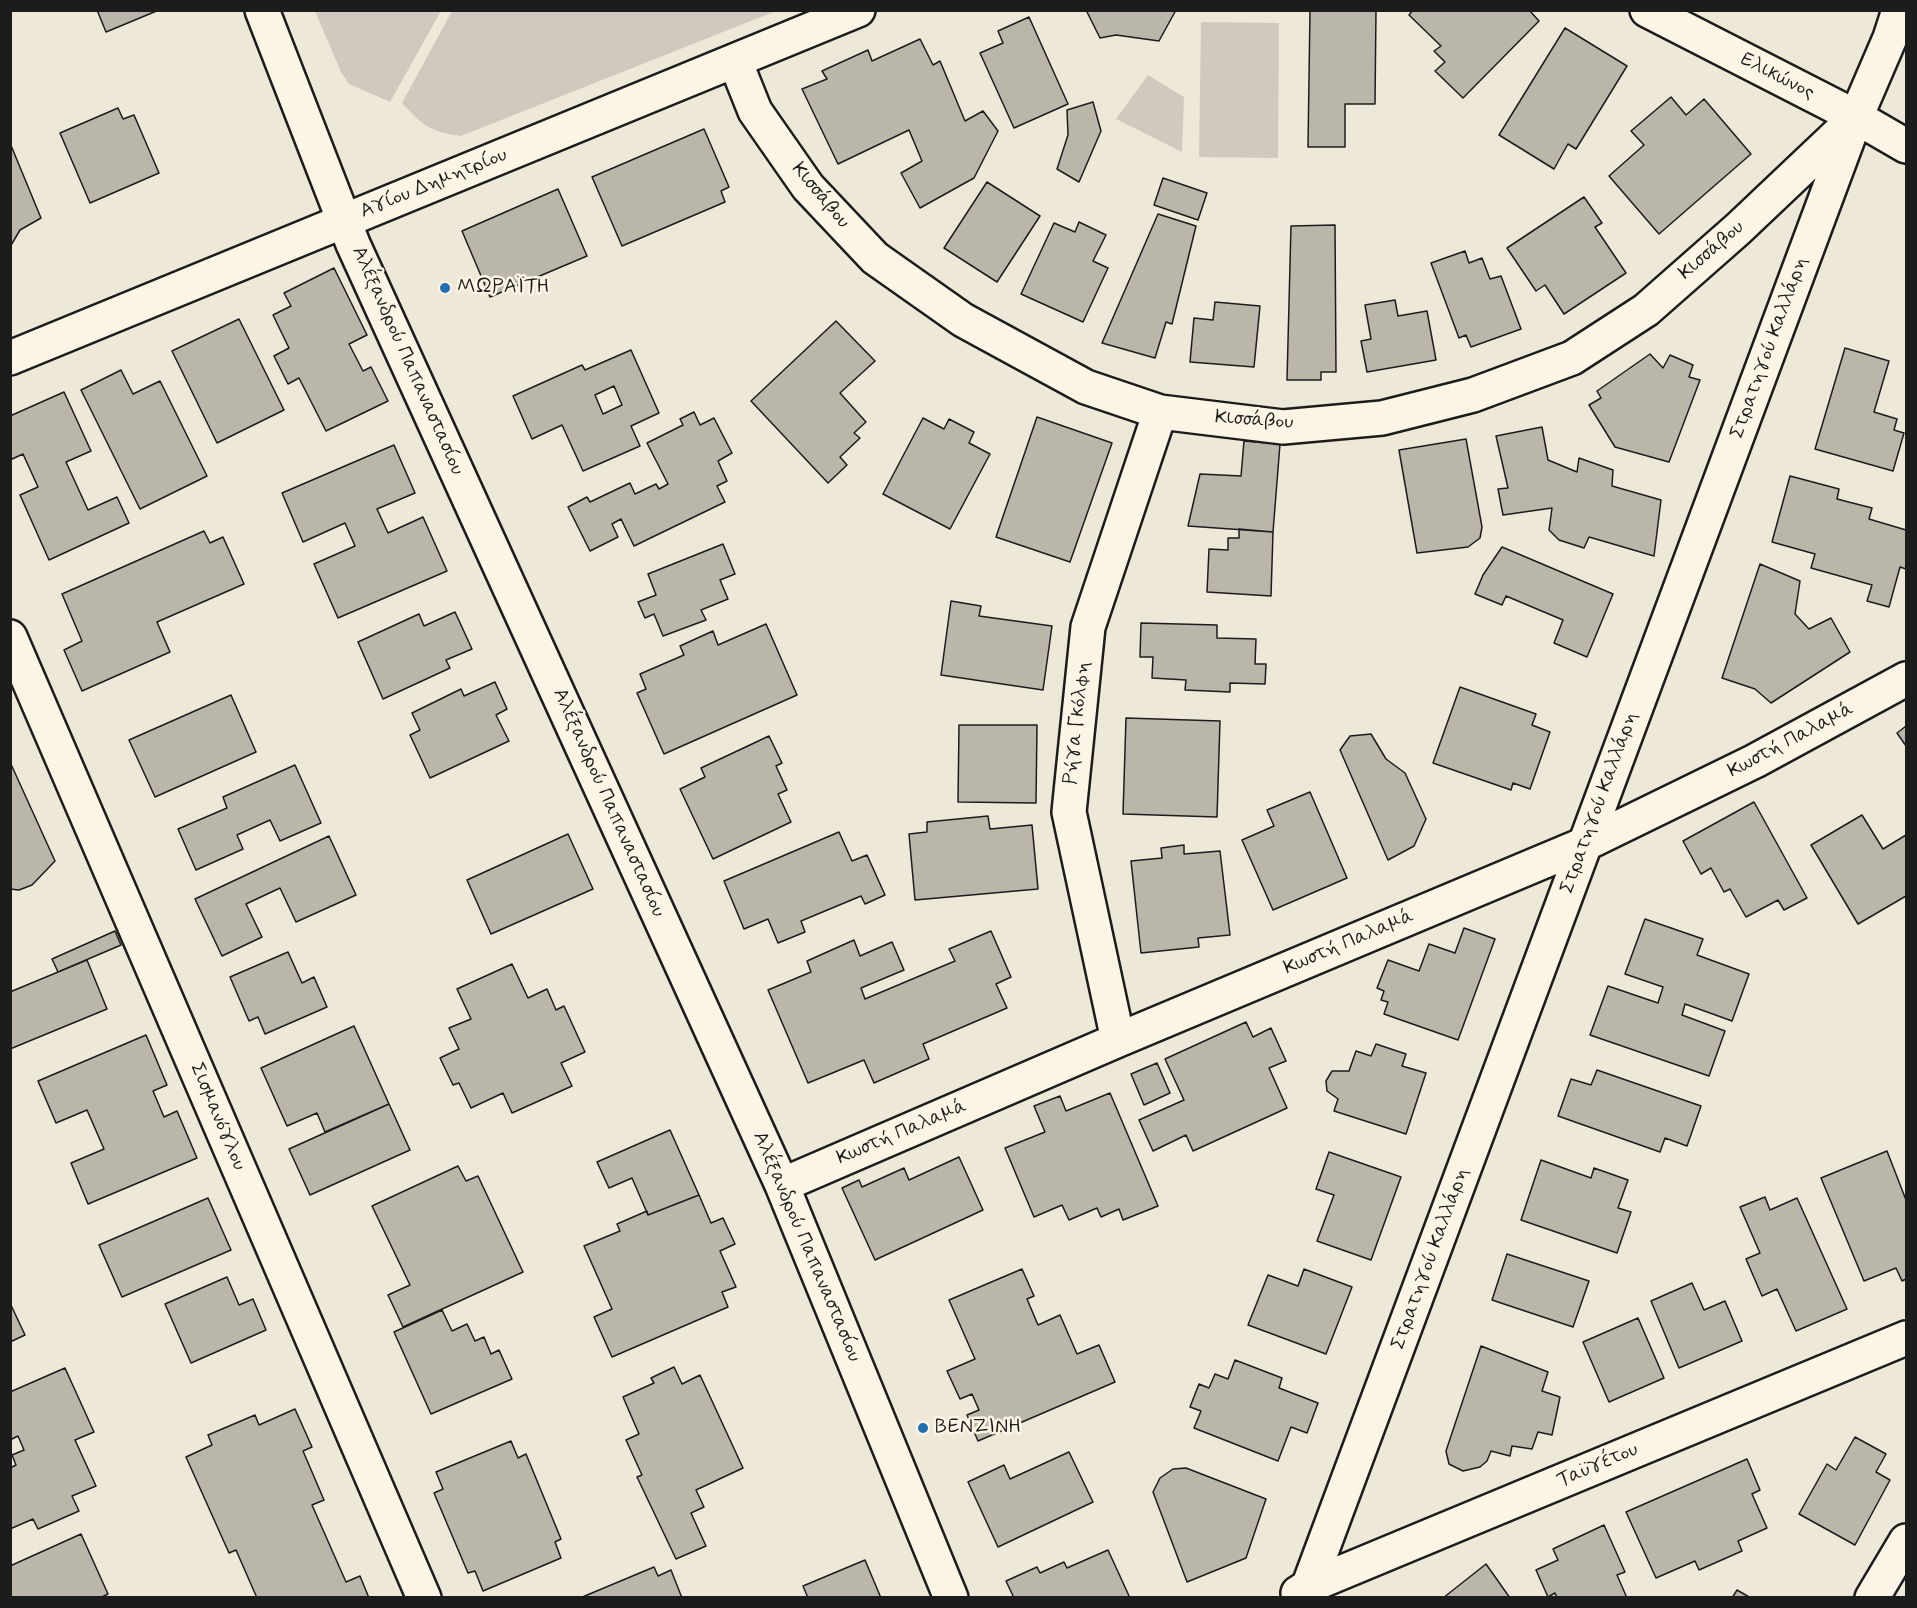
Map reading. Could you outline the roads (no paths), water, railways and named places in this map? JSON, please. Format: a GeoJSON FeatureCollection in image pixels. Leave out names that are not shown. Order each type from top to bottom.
{"type":"FeatureCollection","features":[{"type":"Feature","properties":{"kind":"street","name":"Αλέξανδρού Παπαναστασίου"},"geometry":{"type":"LineString","coordinates":[[262,10],[344,221],[782,1185],[951,1598]]}},
{"type":"Feature","properties":{"kind":"street","name":"Αγίου Δημητρίου"},"geometry":{"type":"LineString","coordinates":[[10,358],[858,10]]}},
{"type":"Feature","properties":{"kind":"street","name":"Ελικώνος"},"geometry":{"type":"LineString","coordinates":[[1647,10],[1856,117],[1906,146]]}},
{"type":"Feature","properties":{"kind":"street","name":"Στρατηγού Καλλάρη"},"geometry":{"type":"LineString","coordinates":[[1301,1594],[1585,844],[1856,117],[1890,38],[1899,10]]}},
{"type":"Feature","properties":{"kind":"street","name":"Κισσάβου"},"geometry":{"type":"LineString","coordinates":[[735,61],[756,111],[808,187],[875,258],[963,320],[1086,387],[1160,412],[1282,427],[1382,418],[1473,395],[1572,358],[1646,310],[1738,229],[1856,117]]}},
{"type":"Feature","properties":{"kind":"street","name":"Ρήγα Γκόλφη"},"geometry":{"type":"LineString","coordinates":[[1118,1040],[1069,812],[1088,627],[1160,412]]}},
{"type":"Feature","properties":{"kind":"street","name":"Σισμανόγλου"},"geometry":{"type":"LineString","coordinates":[[10,637],[424,1598]]}},
{"type":"Feature","properties":{"kind":"street","name":"Κωστή Παλαμά"},"geometry":{"type":"LineString","coordinates":[[782,1185],[1118,1040],[1585,844],[1755,761],[1906,679]]}},
{"type":"Feature","properties":{"kind":"street","name":"Ταϋγέτου"},"geometry":{"type":"LineString","coordinates":[[1301,1594],[1906,1338]]}},
{"type":"Feature","properties":{"kind":"street"},"geometry":{"type":"LineString","coordinates":[[1872,1598],[1906,1541]]}},
{"type":"Feature","properties":{"kind":"place","name":"ΜΩΡΑΪΤΗ"},"geometry":{"type":"Point","coordinates":[445,288]}},
{"type":"Feature","properties":{"kind":"place","name":"ΒΕΝΖΙΝΗ"},"geometry":{"type":"Point","coordinates":[923,1428]}}]}
